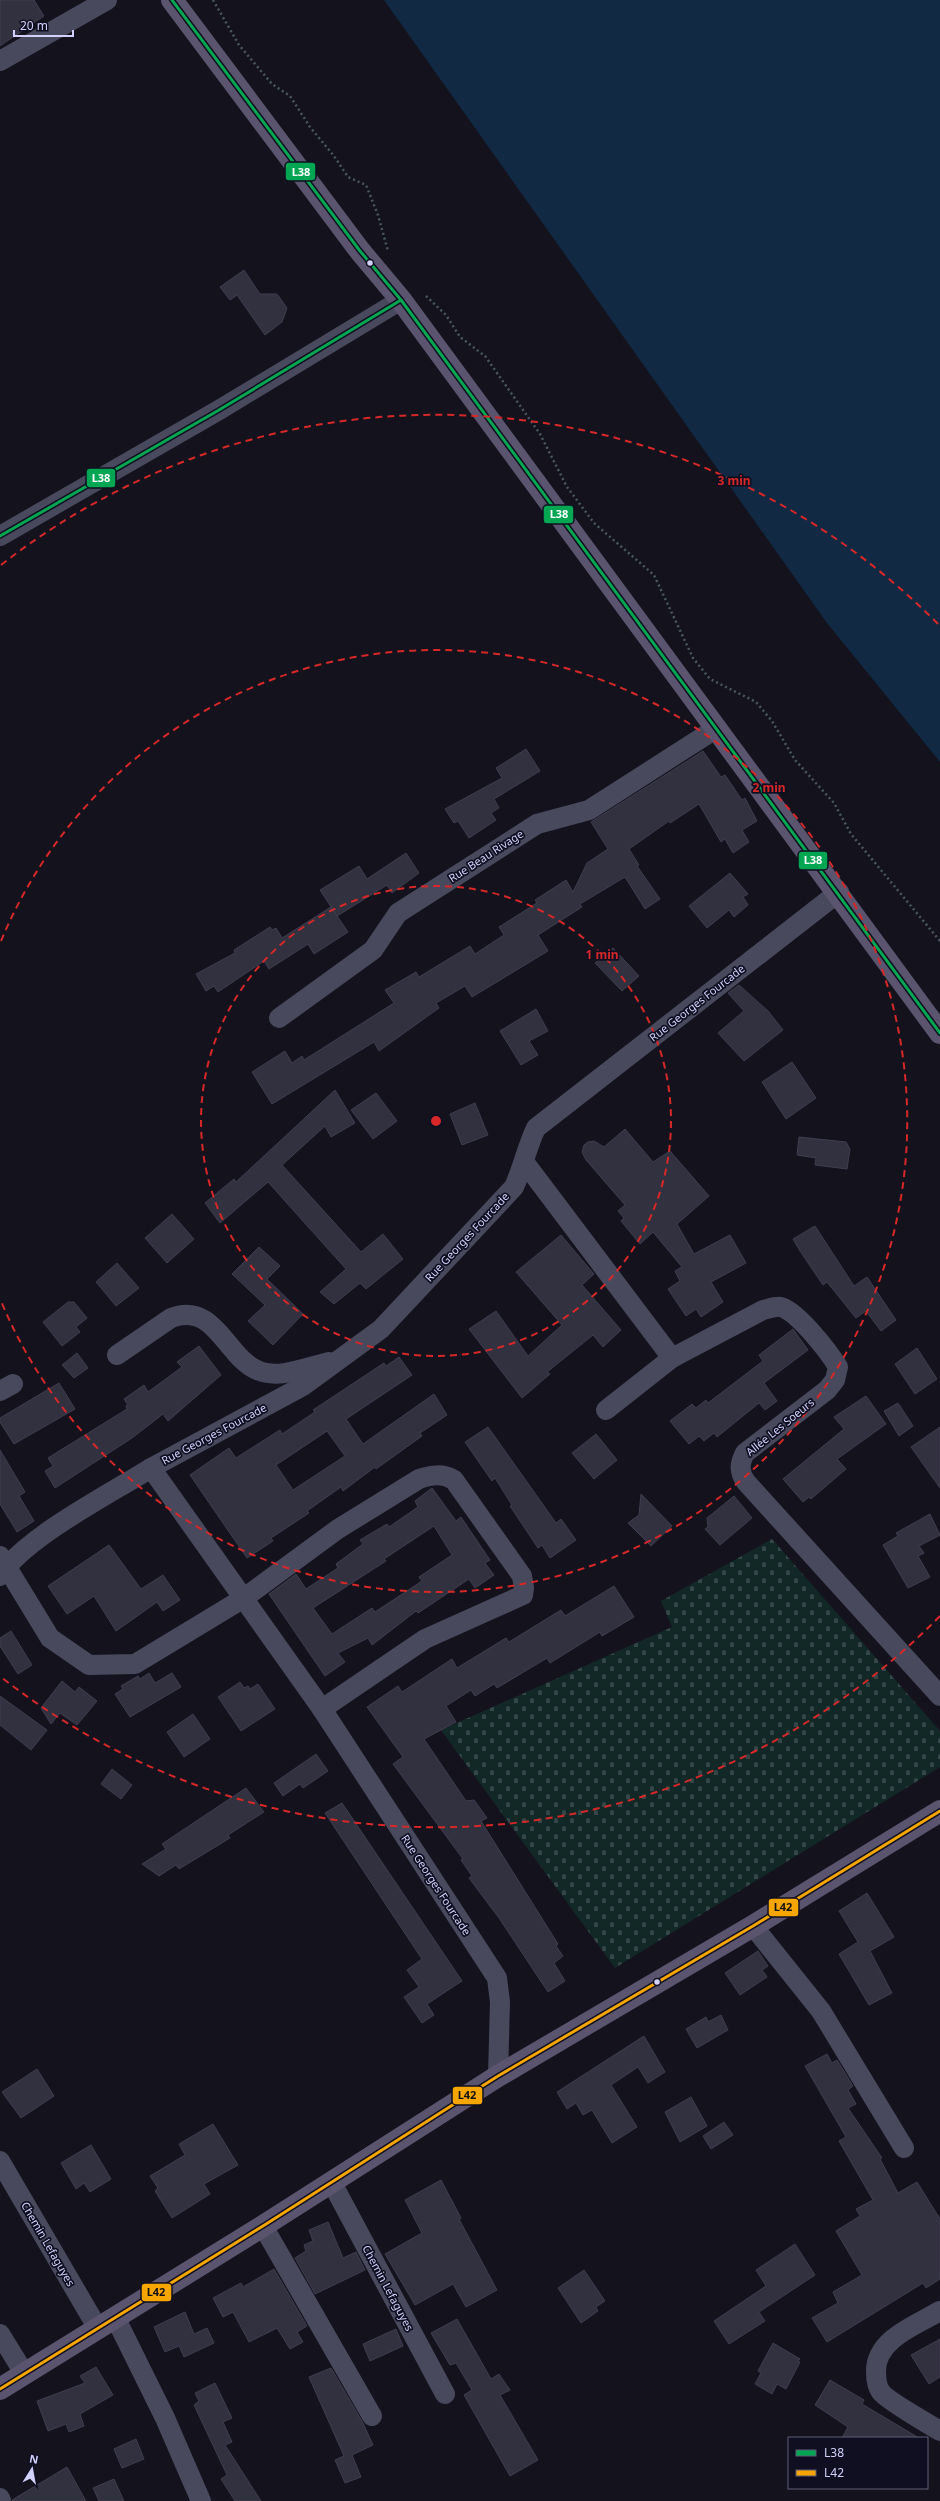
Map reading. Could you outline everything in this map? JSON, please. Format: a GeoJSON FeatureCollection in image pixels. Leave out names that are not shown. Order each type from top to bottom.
{"type":"FeatureCollection","features":[{"type":"Feature","properties":{"kind":"main road"},"geometry":{"type":"LineString","coordinates":[[172,0],[360,251],[401,300],[839,892],[940,1033]]}},
{"type":"Feature","properties":{"kind":"main road"},"geometry":{"type":"LineString","coordinates":[[0,2388],[332,2183],[498,2076],[753,1926],[940,1811]]}},
{"type":"Feature","properties":{"kind":"street"},"geometry":{"type":"LineString","coordinates":[[0,60],[107,0]]}},
{"type":"Feature","properties":{"kind":"street"},"geometry":{"type":"LineString","coordinates":[[0,536],[225,406],[401,300]]}},
{"type":"Feature","properties":{"kind":"street","name":"Rue Beau Rivage"},"geometry":{"type":"LineString","coordinates":[[279,1018],[373,950],[398,913],[537,824],[589,810],[706,734],[715,726]]}},
{"type":"Feature","properties":{"kind":"street","name":"Rue Georges Fourcade"},"geometry":{"type":"LineString","coordinates":[[322,1710],[425,1639],[523,1595],[524,1588],[522,1576],[454,1480],[446,1475],[433,1475],[419,1479],[338,1529],[244,1598],[135,1664],[89,1665],[50,1638],[2,1566],[50,1530],[151,1468],[303,1386],[381,1329],[514,1187],[525,1163],[526,1148],[536,1128],[839,892]]}},
{"type":"Feature","properties":{"kind":"street"},"geometry":{"type":"LineString","coordinates":[[525,1163],[672,1358]]}},
{"type":"Feature","properties":{"kind":"street","name":"Allée Les Soeurs"},"geometry":{"type":"LineString","coordinates":[[606,1410],[672,1358],[763,1310],[780,1306],[790,1311],[830,1353],[838,1367],[835,1380],[827,1390],[745,1453],[741,1461],[740,1473],[746,1482],[940,1696]]}},
{"type":"Feature","properties":{"kind":"street"},"geometry":{"type":"LineString","coordinates":[[117,1355],[170,1318],[179,1315],[193,1317],[219,1331],[244,1363],[257,1371],[276,1374],[337,1361]]}},
{"type":"Feature","properties":{"kind":"street","name":"Rue Georges Fourcade"},"geometry":{"type":"LineString","coordinates":[[151,1468],[322,1710],[497,1978],[500,2002],[498,2076]]}},
{"type":"Feature","properties":{"kind":"street"},"geometry":{"type":"LineString","coordinates":[[753,1926],[821,2011],[904,2148]]}},
{"type":"Feature","properties":{"kind":"street","name":"Chemin Lefaguyes"},"geometry":{"type":"LineString","coordinates":[[0,2161],[106,2322],[165,2418],[201,2501]]}},
{"type":"Feature","properties":{"kind":"street","name":"Chemin Lefaguyes"},"geometry":{"type":"LineString","coordinates":[[332,2183],[445,2394]]}},
{"type":"Feature","properties":{"kind":"street"},"geometry":{"type":"LineString","coordinates":[[263,2226],[372,2416]]}},
{"type":"Feature","properties":{"kind":"street"},"geometry":{"type":"LineString","coordinates":[[940,2311],[890,2341],[878,2357],[876,2376],[881,2392],[940,2431]]}},
{"type":"Feature","properties":{"kind":"street"},"geometry":{"type":"LineString","coordinates":[[0,2334],[24,2373]]}},
{"type":"Feature","properties":{"kind":"path"},"geometry":{"type":"LineString","coordinates":[[213,0],[239,44],[272,84],[290,96],[310,127],[334,156],[348,177],[366,185],[378,215],[388,250],[392,256]]}},
{"type":"Feature","properties":{"kind":"path"},"geometry":{"type":"LineString","coordinates":[[424,294],[446,315],[460,337],[485,356],[540,434],[567,487],[594,522],[654,575],[692,658],[710,680],[756,702],[772,721],[795,760],[834,803],[851,834],[940,941]]}},
{"type":"Feature","properties":{"kind":"green space"},"geometry":{"type":"Polygon","coordinates":[[[772,1539],[940,1731],[940,1767],[615,1968],[441,1730],[672,1627],[661,1601],[772,1539]]]}},
{"type":"Feature","properties":{"kind":"water"},"geometry":{"type":"Polygon","coordinates":[[[384,0],[940,0],[940,762],[827,623],[384,0]]]}},
{"type":"Feature","properties":{"kind":"building"},"geometry":{"type":"Polygon","coordinates":[[[0,0],[34,0],[44,16],[0,46],[0,0]]]}},
{"type":"Feature","properties":{"kind":"building"},"geometry":{"type":"Polygon","coordinates":[[[244,270],[260,294],[277,294],[287,308],[282,322],[265,335],[237,295],[230,300],[220,287],[244,270]]]}},
{"type":"Feature","properties":{"kind":"building"},"geometry":{"type":"Polygon","coordinates":[[[526,749],[540,771],[494,799],[499,808],[491,813],[496,820],[469,838],[458,821],[454,823],[445,809],[502,778],[496,768],[526,749]]]}},
{"type":"Feature","properties":{"kind":"building"},"geometry":{"type":"Polygon","coordinates":[[[703,751],[721,777],[725,775],[742,800],[745,798],[757,821],[742,830],[749,842],[733,853],[725,839],[721,842],[699,804],[670,823],[669,821],[629,849],[639,865],[637,866],[660,899],[645,909],[625,877],[580,904],[582,907],[538,935],[548,951],[472,997],[465,986],[436,1003],[439,1008],[379,1051],[374,1042],[272,1104],[252,1072],[285,1051],[292,1063],[302,1056],[304,1060],[394,1003],[385,990],[416,972],[419,977],[470,946],[475,954],[504,935],[499,927],[537,903],[535,900],[566,880],[573,892],[587,863],[608,849],[591,822],[703,751]]]}},
{"type":"Feature","properties":{"kind":"building"},"geometry":{"type":"Polygon","coordinates":[[[406,853],[419,873],[392,893],[387,885],[337,916],[320,890],[359,866],[367,879],[406,853]]]}},
{"type":"Feature","properties":{"kind":"building"},"geometry":{"type":"Polygon","coordinates":[[[730,873],[748,894],[743,897],[748,905],[734,917],[729,910],[707,928],[689,906],[730,873]]]}},
{"type":"Feature","properties":{"kind":"building"},"geometry":{"type":"Polygon","coordinates":[[[331,907],[348,932],[314,954],[308,944],[269,969],[264,961],[218,992],[214,986],[206,991],[196,974],[235,953],[234,950],[270,927],[272,930],[276,928],[282,938],[331,907]]]}},
{"type":"Feature","properties":{"kind":"building"},"geometry":{"type":"Polygon","coordinates":[[[613,948],[639,976],[622,991],[595,963],[613,948]]]}},
{"type":"Feature","properties":{"kind":"building"},"geometry":{"type":"Polygon","coordinates":[[[739,985],[768,1011],[783,1030],[744,1061],[718,1033],[744,1011],[728,993],[739,985]]]}},
{"type":"Feature","properties":{"kind":"building"},"geometry":{"type":"Polygon","coordinates":[[[536,1009],[548,1031],[529,1041],[538,1055],[521,1065],[500,1031],[536,1009]]]}},
{"type":"Feature","properties":{"kind":"building"},"geometry":{"type":"Polygon","coordinates":[[[792,1062],[816,1098],[786,1119],[762,1082],[792,1062]]]}},
{"type":"Feature","properties":{"kind":"building"},"geometry":{"type":"Polygon","coordinates":[[[335,1090],[355,1123],[331,1137],[325,1126],[282,1165],[361,1252],[383,1234],[403,1259],[366,1289],[360,1283],[334,1304],[320,1292],[346,1269],[268,1182],[220,1223],[205,1203],[234,1179],[236,1182],[335,1090]]]}},
{"type":"Feature","properties":{"kind":"building"},"geometry":{"type":"Polygon","coordinates":[[[376,1093],[397,1121],[373,1139],[351,1110],[376,1093]]]}},
{"type":"Feature","properties":{"kind":"building"},"geometry":{"type":"Polygon","coordinates":[[[475,1103],[488,1135],[462,1145],[450,1114],[475,1103]]]}},
{"type":"Feature","properties":{"kind":"building"},"geometry":{"type":"Polygon","coordinates":[[[625,1129],[653,1162],[670,1151],[709,1196],[677,1224],[694,1254],[730,1235],[746,1263],[711,1282],[723,1302],[701,1317],[696,1309],[686,1316],[668,1289],[680,1281],[675,1271],[682,1267],[653,1232],[640,1244],[621,1221],[624,1218],[618,1211],[625,1205],[586,1160],[582,1152],[584,1145],[588,1142],[594,1141],[604,1147],[625,1129]]]}},
{"type":"Feature","properties":{"kind":"building"},"geometry":{"type":"Polygon","coordinates":[[[799,1137],[846,1142],[850,1149],[847,1169],[815,1165],[816,1158],[797,1155],[799,1137]]]}},
{"type":"Feature","properties":{"kind":"building"},"geometry":{"type":"Polygon","coordinates":[[[172,1214],[194,1239],[167,1263],[145,1238],[172,1214]]]}},
{"type":"Feature","properties":{"kind":"building"},"geometry":{"type":"Polygon","coordinates":[[[815,1226],[854,1286],[867,1277],[896,1320],[881,1331],[866,1311],[856,1318],[827,1282],[823,1285],[793,1239],[815,1226]]]}},
{"type":"Feature","properties":{"kind":"building"},"geometry":{"type":"Polygon","coordinates":[[[561,1235],[594,1274],[582,1285],[621,1330],[603,1347],[593,1335],[547,1372],[550,1374],[522,1398],[469,1329],[496,1311],[528,1356],[562,1325],[516,1272],[561,1235]]]}},
{"type":"Feature","properties":{"kind":"building"},"geometry":{"type":"Polygon","coordinates":[[[259,1247],[280,1266],[267,1279],[303,1314],[273,1345],[248,1321],[265,1305],[232,1274],[259,1247]]]}},
{"type":"Feature","properties":{"kind":"building"},"geometry":{"type":"Polygon","coordinates":[[[117,1263],[139,1288],[116,1306],[96,1282],[117,1263]]]}},
{"type":"Feature","properties":{"kind":"building"},"geometry":{"type":"Polygon","coordinates":[[[68,1302],[74,1302],[87,1318],[76,1327],[80,1332],[62,1346],[43,1322],[68,1302]]]}},
{"type":"Feature","properties":{"kind":"building"},"geometry":{"type":"Polygon","coordinates":[[[793,1329],[808,1350],[764,1383],[777,1401],[765,1410],[759,1403],[717,1437],[714,1433],[704,1441],[699,1436],[689,1444],[670,1421],[692,1404],[696,1408],[706,1400],[708,1403],[763,1361],[759,1355],[793,1329]]]}},
{"type":"Feature","properties":{"kind":"building"},"geometry":{"type":"Polygon","coordinates":[[[199,1346],[221,1375],[168,1421],[163,1414],[132,1438],[55,1488],[45,1471],[53,1466],[48,1458],[127,1409],[126,1406],[128,1405],[124,1399],[144,1385],[148,1392],[182,1367],[177,1362],[199,1346]]]}},
{"type":"Feature","properties":{"kind":"building"},"geometry":{"type":"Polygon","coordinates":[[[917,1348],[937,1379],[915,1394],[895,1364],[917,1348]]]}},
{"type":"Feature","properties":{"kind":"building"},"geometry":{"type":"Polygon","coordinates":[[[77,1353],[88,1368],[74,1378],[62,1365],[77,1353]]]}},
{"type":"Feature","properties":{"kind":"building"},"geometry":{"type":"Polygon","coordinates":[[[399,1357],[412,1375],[346,1419],[363,1444],[434,1394],[447,1415],[420,1433],[422,1436],[376,1469],[375,1467],[343,1491],[341,1487],[307,1511],[309,1513],[271,1538],[273,1541],[247,1558],[190,1475],[229,1448],[236,1458],[280,1430],[282,1434],[315,1412],[313,1410],[384,1363],[386,1366],[399,1357]],[[327,1431],[276,1465],[293,1490],[345,1456],[327,1431]]]}},
{"type":"Feature","properties":{"kind":"building"},"geometry":{"type":"Polygon","coordinates":[[[59,1383],[75,1409],[14,1444],[0,1422],[0,1418],[59,1383]]]}},
{"type":"Feature","properties":{"kind":"building"},"geometry":{"type":"Polygon","coordinates":[[[866,1396],[886,1424],[837,1459],[846,1469],[811,1499],[809,1497],[803,1502],[783,1479],[844,1429],[834,1417],[866,1396]]]}},
{"type":"Feature","properties":{"kind":"building"},"geometry":{"type":"Polygon","coordinates":[[[898,1403],[913,1426],[899,1436],[884,1411],[898,1403]]]}},
{"type":"Feature","properties":{"kind":"building"},"geometry":{"type":"Polygon","coordinates":[[[488,1427],[556,1523],[561,1519],[576,1540],[550,1558],[542,1545],[538,1548],[510,1506],[512,1505],[495,1478],[492,1481],[465,1442],[488,1427]]]}},
{"type":"Feature","properties":{"kind":"building"},"geometry":{"type":"Polygon","coordinates":[[[940,1427],[940,1488],[911,1447],[940,1427]]]}},
{"type":"Feature","properties":{"kind":"building"},"geometry":{"type":"Polygon","coordinates":[[[596,1434],[617,1460],[594,1479],[572,1453],[596,1434]]]}},
{"type":"Feature","properties":{"kind":"building"},"geometry":{"type":"Polygon","coordinates":[[[0,1450],[25,1492],[19,1496],[34,1521],[17,1532],[0,1504],[0,1450]]]}},
{"type":"Feature","properties":{"kind":"building"},"geometry":{"type":"Polygon","coordinates":[[[432,1488],[456,1521],[461,1517],[490,1560],[485,1563],[494,1575],[475,1588],[469,1579],[418,1613],[416,1611],[372,1645],[368,1638],[338,1653],[345,1662],[325,1676],[269,1594],[296,1574],[306,1589],[338,1568],[336,1564],[363,1544],[360,1540],[387,1524],[389,1527],[418,1507],[415,1501],[432,1488]],[[434,1526],[384,1559],[386,1561],[313,1608],[332,1634],[372,1608],[375,1612],[422,1581],[419,1577],[452,1555],[434,1526]]]}},
{"type":"Feature","properties":{"kind":"building"},"geometry":{"type":"Polygon","coordinates":[[[641,1494],[672,1526],[651,1546],[628,1523],[639,1515],[641,1494]]]}},
{"type":"Feature","properties":{"kind":"building"},"geometry":{"type":"Polygon","coordinates":[[[734,1496],[752,1518],[720,1545],[705,1529],[708,1527],[707,1518],[734,1496]]]}},
{"type":"Feature","properties":{"kind":"building"},"geometry":{"type":"Polygon","coordinates":[[[930,1514],[940,1535],[919,1546],[924,1553],[918,1556],[930,1577],[908,1588],[883,1545],[898,1536],[896,1533],[930,1514]]]}},
{"type":"Feature","properties":{"kind":"building"},"geometry":{"type":"Polygon","coordinates":[[[109,1545],[141,1589],[163,1575],[180,1600],[163,1611],[157,1602],[116,1631],[94,1596],[67,1614],[48,1586],[109,1545]]]}},
{"type":"Feature","properties":{"kind":"building"},"geometry":{"type":"Polygon","coordinates":[[[614,1586],[634,1617],[602,1636],[600,1632],[550,1663],[547,1658],[497,1688],[494,1684],[475,1696],[471,1690],[446,1706],[456,1722],[424,1739],[466,1801],[474,1800],[487,1818],[481,1821],[558,1944],[556,1946],[563,1956],[554,1963],[565,1981],[548,1992],[499,1918],[469,1878],[472,1876],[461,1860],[463,1859],[393,1764],[403,1757],[367,1707],[398,1686],[402,1692],[452,1659],[457,1668],[506,1638],[509,1642],[561,1610],[565,1616],[614,1586]]]}},
{"type":"Feature","properties":{"kind":"building"},"geometry":{"type":"Polygon","coordinates":[[[11,1631],[32,1665],[18,1674],[0,1646],[0,1638],[11,1631]]]}},
{"type":"Feature","properties":{"kind":"building"},"geometry":{"type":"Polygon","coordinates":[[[149,1673],[155,1683],[172,1673],[181,1687],[130,1717],[115,1694],[123,1689],[121,1686],[138,1676],[140,1679],[149,1673]]]}},
{"type":"Feature","properties":{"kind":"building"},"geometry":{"type":"Polygon","coordinates":[[[62,1681],[75,1692],[79,1687],[97,1701],[77,1725],[60,1713],[51,1724],[41,1708],[62,1681]]]}},
{"type":"Feature","properties":{"kind":"building"},"geometry":{"type":"Polygon","coordinates":[[[240,1682],[244,1688],[248,1686],[250,1689],[258,1684],[275,1709],[241,1731],[218,1697],[240,1682]]]}},
{"type":"Feature","properties":{"kind":"building"},"geometry":{"type":"Polygon","coordinates":[[[0,1696],[47,1730],[31,1750],[0,1725],[0,1696]]]}},
{"type":"Feature","properties":{"kind":"building"},"geometry":{"type":"Polygon","coordinates":[[[193,1714],[210,1739],[184,1757],[167,1732],[193,1714]]]}},
{"type":"Feature","properties":{"kind":"building"},"geometry":{"type":"Polygon","coordinates":[[[316,1754],[328,1771],[303,1788],[300,1784],[283,1796],[274,1783],[316,1754]]]}},
{"type":"Feature","properties":{"kind":"building"},"geometry":{"type":"Polygon","coordinates":[[[112,1769],[132,1785],[121,1799],[101,1784],[112,1769]]]}},
{"type":"Feature","properties":{"kind":"building"},"geometry":{"type":"Polygon","coordinates":[[[246,1788],[264,1812],[228,1835],[230,1838],[179,1869],[176,1865],[159,1876],[142,1864],[166,1849],[162,1844],[246,1788]]]}},
{"type":"Feature","properties":{"kind":"building"},"geometry":{"type":"Polygon","coordinates":[[[342,1803],[462,1981],[427,2004],[434,2015],[422,2023],[404,1997],[419,1987],[407,1970],[422,1959],[325,1813],[342,1803]]]}},
{"type":"Feature","properties":{"kind":"building"},"geometry":{"type":"Polygon","coordinates":[[[867,1893],[894,1937],[870,1951],[892,1993],[869,2005],[839,1954],[858,1942],[839,1911],[867,1893]]]}},
{"type":"Feature","properties":{"kind":"building"},"geometry":{"type":"Polygon","coordinates":[[[758,1951],[768,1966],[762,1970],[767,1977],[740,1995],[725,1973],[758,1951]]]}},
{"type":"Feature","properties":{"kind":"building"},"geometry":{"type":"Polygon","coordinates":[[[721,2015],[728,2030],[697,2048],[686,2029],[706,2017],[708,2022],[721,2015]]]}},
{"type":"Feature","properties":{"kind":"building"},"geometry":{"type":"Polygon","coordinates":[[[644,2036],[665,2072],[648,2083],[638,2067],[611,2085],[637,2127],[612,2143],[592,2110],[583,2115],[576,2103],[567,2109],[557,2092],[644,2036]]]}},
{"type":"Feature","properties":{"kind":"building"},"geometry":{"type":"Polygon","coordinates":[[[827,2054],[832,2063],[837,2060],[853,2086],[848,2090],[856,2104],[848,2108],[882,2158],[880,2159],[898,2193],[917,2182],[940,2219],[940,2279],[926,2288],[923,2283],[827,2342],[812,2318],[838,2303],[833,2292],[862,2275],[836,2231],[860,2216],[856,2209],[873,2200],[839,2141],[846,2137],[805,2066],[827,2054]]]}},
{"type":"Feature","properties":{"kind":"building"},"geometry":{"type":"Polygon","coordinates":[[[37,2069],[54,2096],[21,2118],[2,2092],[37,2069]]]}},
{"type":"Feature","properties":{"kind":"building"},"geometry":{"type":"Polygon","coordinates":[[[691,2097],[707,2126],[680,2142],[665,2112],[691,2097]]]}},
{"type":"Feature","properties":{"kind":"building"},"geometry":{"type":"Polygon","coordinates":[[[724,2122],[733,2135],[711,2149],[703,2136],[724,2122]]]}},
{"type":"Feature","properties":{"kind":"building"},"geometry":{"type":"Polygon","coordinates":[[[213,2124],[238,2165],[204,2184],[210,2194],[172,2218],[155,2191],[158,2188],[150,2176],[185,2155],[179,2144],[213,2124]]]}},
{"type":"Feature","properties":{"kind":"building"},"geometry":{"type":"Polygon","coordinates":[[[91,2145],[111,2179],[90,2192],[84,2183],[76,2189],[61,2163],[91,2145]]]}},
{"type":"Feature","properties":{"kind":"building"},"geometry":{"type":"Polygon","coordinates":[[[441,2180],[461,2218],[459,2219],[497,2290],[466,2307],[453,2284],[415,2305],[385,2254],[422,2233],[405,2200],[441,2180]]]}},
{"type":"Feature","properties":{"kind":"building"},"geometry":{"type":"Polygon","coordinates":[[[328,2222],[343,2258],[356,2252],[365,2270],[315,2294],[295,2258],[306,2251],[304,2245],[313,2241],[309,2230],[328,2222]]]}},
{"type":"Feature","properties":{"kind":"building"},"geometry":{"type":"Polygon","coordinates":[[[795,2244],[815,2275],[759,2312],[765,2321],[729,2344],[714,2321],[766,2286],[756,2270],[795,2244]]]}},
{"type":"Feature","properties":{"kind":"building"},"geometry":{"type":"Polygon","coordinates":[[[274,2269],[307,2326],[297,2332],[303,2342],[290,2349],[277,2328],[249,2342],[233,2312],[223,2317],[213,2298],[241,2283],[243,2287],[274,2269]]]}},
{"type":"Feature","properties":{"kind":"building"},"geometry":{"type":"Polygon","coordinates":[[[584,2270],[605,2301],[596,2307],[598,2311],[581,2323],[558,2288],[584,2270]]]}},
{"type":"Feature","properties":{"kind":"building"},"geometry":{"type":"Polygon","coordinates":[[[185,2312],[194,2334],[207,2328],[214,2343],[184,2357],[179,2346],[165,2352],[154,2327],[185,2312]]]}},
{"type":"Feature","properties":{"kind":"building"},"geometry":{"type":"Polygon","coordinates":[[[457,2319],[491,2379],[499,2374],[510,2390],[500,2395],[538,2460],[510,2476],[464,2395],[472,2390],[456,2363],[450,2365],[431,2333],[457,2319]]]}},
{"type":"Feature","properties":{"kind":"building"},"geometry":{"type":"Polygon","coordinates":[[[396,2329],[403,2346],[370,2361],[363,2344],[396,2329]]]}},
{"type":"Feature","properties":{"kind":"building"},"geometry":{"type":"Polygon","coordinates":[[[940,2339],[940,2377],[929,2384],[911,2355],[940,2339]]]}},
{"type":"Feature","properties":{"kind":"building"},"geometry":{"type":"Polygon","coordinates":[[[773,2343],[800,2359],[798,2361],[800,2362],[786,2389],[777,2384],[772,2394],[755,2384],[761,2373],[758,2371],[773,2343]]]}},
{"type":"Feature","properties":{"kind":"building"},"geometry":{"type":"Polygon","coordinates":[[[96,2367],[113,2395],[80,2414],[84,2426],[69,2432],[66,2424],[48,2431],[37,2401],[85,2383],[80,2376],[96,2367]]]}},
{"type":"Feature","properties":{"kind":"building"},"geometry":{"type":"Polygon","coordinates":[[[331,2368],[363,2423],[373,2445],[352,2455],[361,2477],[345,2483],[335,2460],[344,2456],[309,2377],[331,2368]]]}},
{"type":"Feature","properties":{"kind":"building"},"geometry":{"type":"Polygon","coordinates":[[[830,2380],[864,2400],[862,2404],[917,2437],[843,2437],[848,2427],[815,2405],[830,2380]]]}},
{"type":"Feature","properties":{"kind":"building"},"geometry":{"type":"Polygon","coordinates":[[[215,2383],[232,2418],[223,2422],[232,2442],[225,2445],[261,2501],[235,2501],[221,2479],[227,2475],[194,2405],[199,2401],[195,2393],[215,2383]]]}},
{"type":"Feature","properties":{"kind":"building"},"geometry":{"type":"Polygon","coordinates":[[[136,2439],[144,2459],[122,2468],[114,2449],[136,2439]]]}},
{"type":"Feature","properties":{"kind":"building"},"geometry":{"type":"Polygon","coordinates":[[[67,2467],[86,2501],[12,2501],[12,2500],[67,2467]]]}},
{"type":"Feature","properties":{"kind":"building"},"geometry":{"type":"Polygon","coordinates":[[[114,2479],[124,2501],[99,2501],[93,2488],[114,2479]]]}},
{"type":"Feature","properties":{"kind":"transit line","name":"L38"},"geometry":{"type":"LineString","coordinates":[[172,0],[360,251],[401,300],[940,1033]]}},
{"type":"Feature","properties":{"kind":"transit line","name":"L38"},"geometry":{"type":"LineString","coordinates":[[0,536],[219,410],[401,300]]}},
{"type":"Feature","properties":{"kind":"transit line","name":"L42"},"geometry":{"type":"LineString","coordinates":[[0,2389],[263,2226],[498,2076],[753,1926],[940,1811]]}}]}
